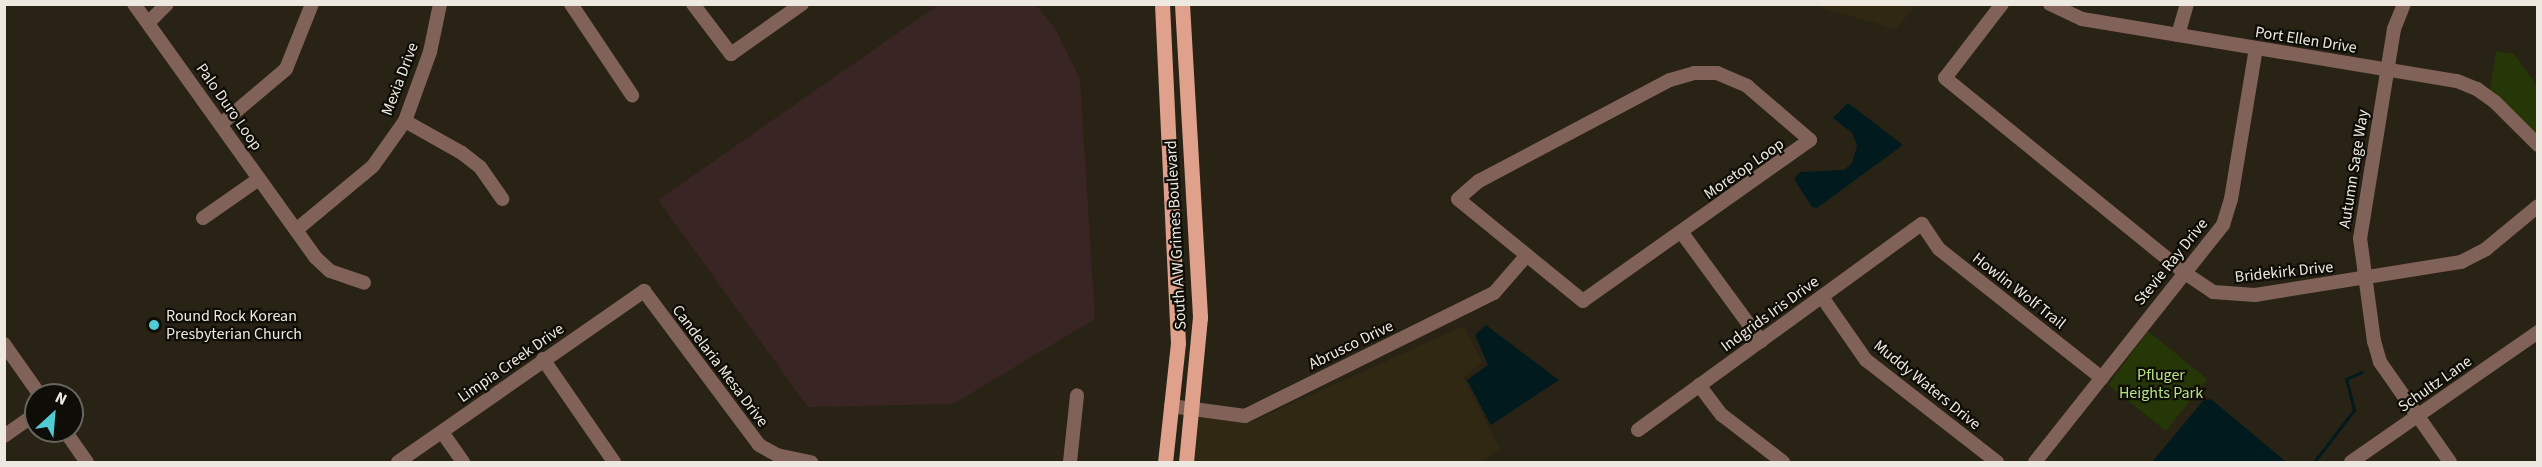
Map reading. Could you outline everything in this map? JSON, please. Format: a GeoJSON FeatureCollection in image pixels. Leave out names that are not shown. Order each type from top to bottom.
{"type":"FeatureCollection","features":[{"type":"Feature","properties":{"kind":"main road","name":"South A W Grimes Boulevard"},"geometry":{"type":"LineString","coordinates":[[1162,4],[1178,343],[1165,462]]}},
{"type":"Feature","properties":{"kind":"main road","name":"South A W Grimes Boulevard"},"geometry":{"type":"LineString","coordinates":[[1182,4],[1200,317],[1186,462]]}},
{"type":"Feature","properties":{"kind":"main road"},"geometry":{"type":"LineString","coordinates":[[1172,245],[1181,262],[1197,276]]}},
{"type":"Feature","properties":{"kind":"street","name":"Palo Duro Loop"},"geometry":{"type":"LineString","coordinates":[[134,4],[315,258],[330,271],[363,283]]}},
{"type":"Feature","properties":{"kind":"street"},"geometry":{"type":"LineString","coordinates":[[149,22],[167,4]]}},
{"type":"Feature","properties":{"kind":"street"},"geometry":{"type":"LineString","coordinates":[[221,124],[266,90],[286,69],[312,4]]}},
{"type":"Feature","properties":{"kind":"street","name":"Mexia Drive"},"geometry":{"type":"LineString","coordinates":[[296,230],[373,166],[405,121],[430,52],[440,4]]}},
{"type":"Feature","properties":{"kind":"street"},"geometry":{"type":"LineString","coordinates":[[571,4],[632,95]]}},
{"type":"Feature","properties":{"kind":"street"},"geometry":{"type":"LineString","coordinates":[[693,4],[731,54],[802,4]]}},
{"type":"Feature","properties":{"kind":"street","name":"Bridekirk Drive"},"geometry":{"type":"LineString","coordinates":[[2002,4],[1944,78],[2203,287],[2226,294],[2255,295],[2461,262],[2486,249],[2538,206]]}},
{"type":"Feature","properties":{"kind":"street","name":"Port Ellen Drive"},"geometry":{"type":"LineString","coordinates":[[2050,4],[2082,19],[2457,81],[2477,89],[2538,145]]}},
{"type":"Feature","properties":{"kind":"street"},"geometry":{"type":"LineString","coordinates":[[2178,35],[2187,4]]}},
{"type":"Feature","properties":{"kind":"street","name":"Autumn Sage Way"},"geometry":{"type":"LineString","coordinates":[[2404,4],[2394,28],[2386,70],[2360,238],[2380,362],[2450,462]]}},
{"type":"Feature","properties":{"kind":"street","name":"Stevie Ray Drive"},"geometry":{"type":"LineString","coordinates":[[2035,462],[2223,225],[2228,213],[2256,48]]}},
{"type":"Feature","properties":{"kind":"street","name":"Moretop Loop"},"geometry":{"type":"LineString","coordinates":[[1694,73],[1718,73],[1748,86],[1809,140],[1682,233],[1583,301],[1527,255],[1458,199],[1479,181],[1670,80],[1694,73]]}},
{"type":"Feature","properties":{"kind":"street"},"geometry":{"type":"LineString","coordinates":[[405,121],[462,153],[480,167],[502,199]]}},
{"type":"Feature","properties":{"kind":"street"},"geometry":{"type":"LineString","coordinates":[[203,218],[259,178]]}},
{"type":"Feature","properties":{"kind":"street","name":"Indgrids Iris Drive"},"geometry":{"type":"LineString","coordinates":[[1638,430],[1922,225]]}},
{"type":"Feature","properties":{"kind":"street","name":"Howlin Wolf Trail"},"geometry":{"type":"LineString","coordinates":[[1922,225],[1939,249],[2102,378]]}},
{"type":"Feature","properties":{"kind":"street"},"geometry":{"type":"LineString","coordinates":[[1682,233],[1761,341]]}},
{"type":"Feature","properties":{"kind":"street","name":"Abrusco Drive"},"geometry":{"type":"LineString","coordinates":[[1171,406],[1245,416],[1494,293],[1527,255]]}},
{"type":"Feature","properties":{"kind":"street","name":"Limpia Creek Drive"},"geometry":{"type":"LineString","coordinates":[[398,462],[543,359],[644,291]]}},
{"type":"Feature","properties":{"kind":"street","name":"Candelaria Mesa Drive"},"geometry":{"type":"LineString","coordinates":[[644,291],[740,423],[759,445],[775,459],[811,462]]}},
{"type":"Feature","properties":{"kind":"street","name":"Muddy Waters Drive"},"geometry":{"type":"LineString","coordinates":[[1822,297],[1866,360],[1997,462]]}},
{"type":"Feature","properties":{"kind":"street","name":"Schultz Lane"},"geometry":{"type":"LineString","coordinates":[[2351,462],[2538,332]]}},
{"type":"Feature","properties":{"kind":"street"},"geometry":{"type":"LineString","coordinates":[[4,344],[32,383]]}},
{"type":"Feature","properties":{"kind":"street"},"geometry":{"type":"LineString","coordinates":[[543,359],[614,462]]}},
{"type":"Feature","properties":{"kind":"street"},"geometry":{"type":"LineString","coordinates":[[1699,385],[1722,415],[1783,462]]}},
{"type":"Feature","properties":{"kind":"street"},"geometry":{"type":"LineString","coordinates":[[1070,462],[1077,395]]}},
{"type":"Feature","properties":{"kind":"street"},"geometry":{"type":"LineString","coordinates":[[4,436],[24,422]]}},
{"type":"Feature","properties":{"kind":"street"},"geometry":{"type":"LineString","coordinates":[[442,432],[463,462]]}},
{"type":"Feature","properties":{"kind":"street"},"geometry":{"type":"LineString","coordinates":[[74,443],[87,462]]}},
{"type":"Feature","properties":{"kind":"shaded area"},"geometry":{"type":"Polygon","coordinates":[[[938,5],[1036,5],[1056,30],[1080,79],[1095,319],[953,404],[808,407],[658,200],[938,5]]]}},
{"type":"Feature","properties":{"kind":"shaded area"},"geometry":{"type":"Polygon","coordinates":[[[1812,5],[1916,5],[1896,29],[1812,5]]]}},
{"type":"Feature","properties":{"kind":"shaded area"},"geometry":{"type":"Polygon","coordinates":[[[1464,326],[1482,363],[1463,377],[1500,449],[1479,462],[1195,462],[1199,417],[1249,423],[1464,326]]]}},
{"type":"Feature","properties":{"kind":"green space"},"geometry":{"type":"Polygon","coordinates":[[[2496,51],[2514,54],[2537,86],[2537,137],[2490,90],[2496,51]]]}},
{"type":"Feature","properties":{"kind":"green space","name":"Pfluger Heights Park"},"geometry":{"type":"Polygon","coordinates":[[[2148,331],[2207,379],[2166,431],[2108,385],[2148,331]]]}},
{"type":"Feature","properties":{"kind":"water"},"geometry":{"type":"Polygon","coordinates":[[[1848,103],[1903,145],[1817,208],[1812,207],[1794,179],[1800,172],[1844,170],[1852,163],[1857,146],[1852,133],[1833,118],[1848,103]]]}},
{"type":"Feature","properties":{"kind":"water"},"geometry":{"type":"Polygon","coordinates":[[[1486,325],[1559,380],[1491,425],[1467,380],[1488,365],[1475,335],[1486,325]]]}},
{"type":"Feature","properties":{"kind":"water"},"geometry":{"type":"Polygon","coordinates":[[[2211,399],[2285,461],[2152,462],[2203,401],[2211,399]]]}},
{"type":"Feature","properties":{"kind":"waterway"},"geometry":{"type":"LineString","coordinates":[[2314,462],[2354,410],[2346,379],[2362,372]]}},
{"type":"Feature","properties":{"kind":"place","name":"Round Rock Korean Presbyterian Church"},"geometry":{"type":"Point","coordinates":[154,325]}}]}
